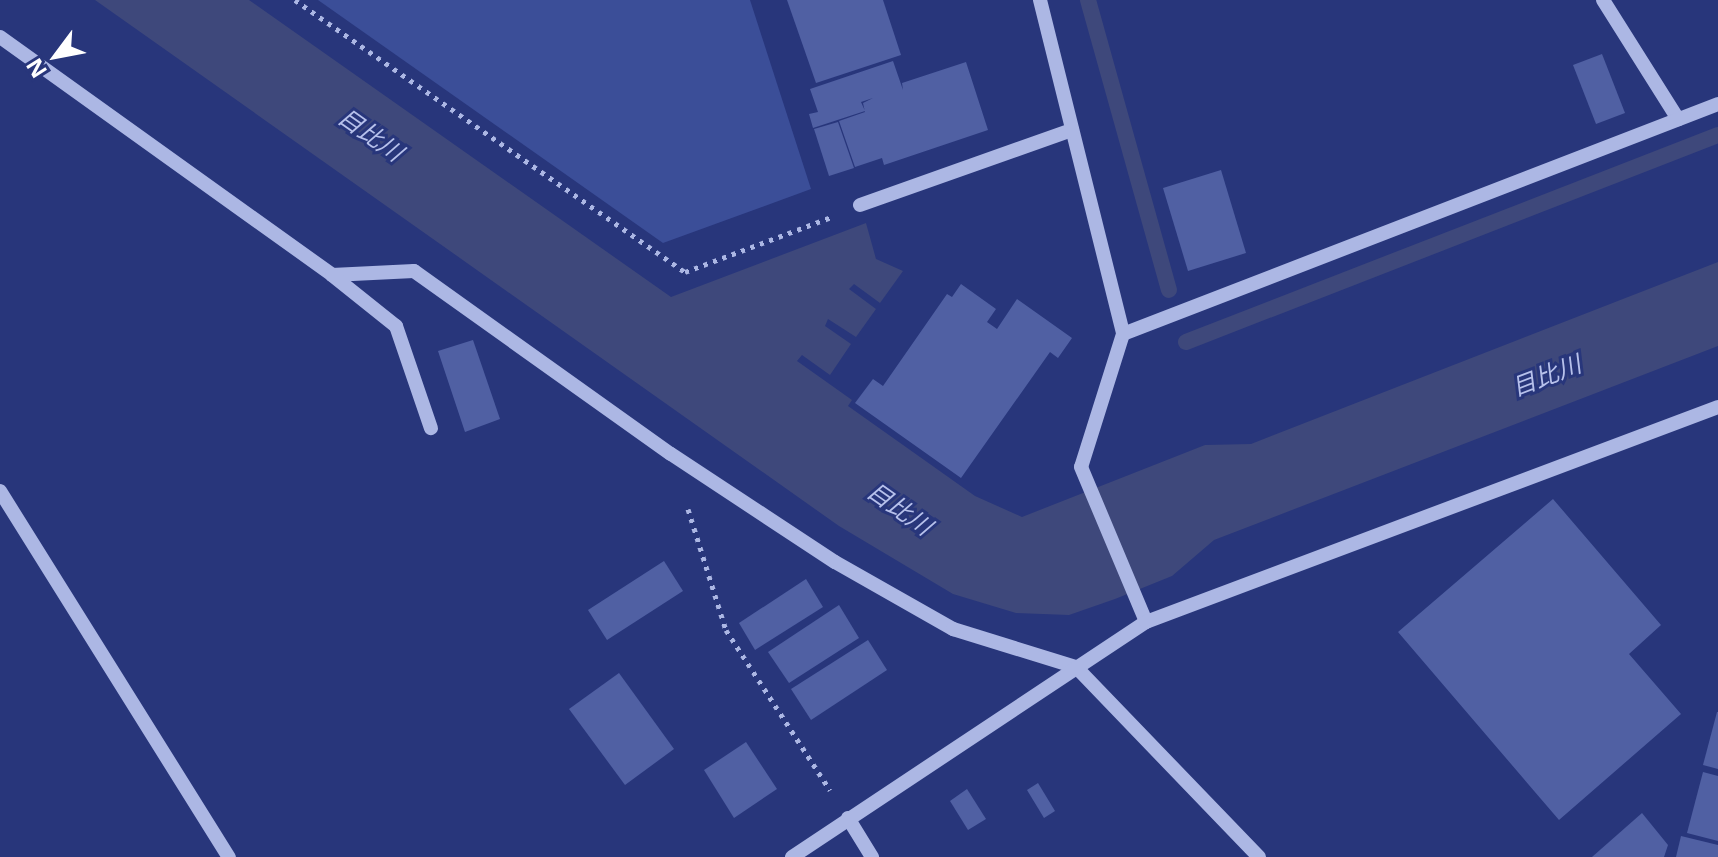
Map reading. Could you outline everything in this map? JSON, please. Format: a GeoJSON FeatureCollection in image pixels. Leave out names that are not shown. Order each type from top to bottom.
{"type":"FeatureCollection","features":[{"type":"Feature","properties":{"kind":"street"},"geometry":{"type":"LineString","coordinates":[[1040,0],[1123,334],[1081,467],[1146,622]]}},
{"type":"Feature","properties":{"kind":"street"},"geometry":{"type":"LineString","coordinates":[[1603,0],[1678,119]]}},
{"type":"Feature","properties":{"kind":"street"},"geometry":{"type":"LineString","coordinates":[[0,37],[332,275],[396,326],[431,428]]}},
{"type":"Feature","properties":{"kind":"street"},"geometry":{"type":"LineString","coordinates":[[1123,334],[1718,104]]}},
{"type":"Feature","properties":{"kind":"street"},"geometry":{"type":"LineString","coordinates":[[860,205],[1072,130]]}},
{"type":"Feature","properties":{"kind":"street"},"geometry":{"type":"LineString","coordinates":[[332,275],[414,271],[671,454],[835,562],[953,629],[1076,667],[1259,857]]}},
{"type":"Feature","properties":{"kind":"street"},"geometry":{"type":"LineString","coordinates":[[792,857],[1146,622],[1718,407]]}},
{"type":"Feature","properties":{"kind":"street"},"geometry":{"type":"LineString","coordinates":[[0,491],[229,857]]}},
{"type":"Feature","properties":{"kind":"street"},"geometry":{"type":"LineString","coordinates":[[848,818],[872,857]]}},
{"type":"Feature","properties":{"kind":"path"},"geometry":{"type":"LineString","coordinates":[[295,0],[685,272],[860,205]]}},
{"type":"Feature","properties":{"kind":"path"},"geometry":{"type":"LineString","coordinates":[[671,454],[726,630],[848,818]]}},
{"type":"Feature","properties":{"kind":"shaded area"},"geometry":{"type":"Polygon","coordinates":[[[318,0],[750,0],[811,189],[663,243],[318,0]]]}},
{"type":"Feature","properties":{"kind":"water","name":"目比川"},"geometry":{"type":"Polygon","coordinates":[[[95,0],[249,0],[671,297],[866,223],[876,259],[903,271],[880,303],[854,284],[849,289],[876,309],[856,337],[828,319],[825,326],[851,344],[830,375],[802,355],[797,361],[852,400],[848,406],[975,496],[1022,517],[1205,445],[1251,444],[1718,262],[1718,346],[1214,540],[1172,576],[1115,599],[1069,615],[1016,613],[953,594],[839,526],[95,0]]]}},
{"type":"Feature","properties":{"kind":"building"},"geometry":{"type":"Polygon","coordinates":[[[787,0],[883,0],[901,55],[816,83],[787,0]]]}},
{"type":"Feature","properties":{"kind":"building"},"geometry":{"type":"Polygon","coordinates":[[[1602,54],[1625,113],[1596,124],[1573,65],[1602,54]]]}},
{"type":"Feature","properties":{"kind":"building"},"geometry":{"type":"Polygon","coordinates":[[[893,61],[903,90],[902,83],[966,62],[988,130],[884,165],[882,158],[855,167],[839,121],[865,111],[813,128],[809,114],[818,112],[810,89],[893,61]]]}},
{"type":"Feature","properties":{"kind":"building"},"geometry":{"type":"Polygon","coordinates":[[[838,122],[854,168],[829,176],[814,129],[838,122]]]}},
{"type":"Feature","properties":{"kind":"building"},"geometry":{"type":"Polygon","coordinates":[[[1221,170],[1246,253],[1188,271],[1163,188],[1221,170]]]}},
{"type":"Feature","properties":{"kind":"building"},"geometry":{"type":"Polygon","coordinates":[[[961,284],[996,309],[987,322],[997,329],[1017,299],[1072,338],[1058,358],[1050,352],[961,478],[855,403],[873,379],[883,386],[947,294],[952,297],[961,284]]]}},
{"type":"Feature","properties":{"kind":"building"},"geometry":{"type":"Polygon","coordinates":[[[473,340],[500,419],[465,432],[438,351],[473,340]]]}},
{"type":"Feature","properties":{"kind":"building"},"geometry":{"type":"Polygon","coordinates":[[[1553,499],[1661,625],[1629,654],[1681,714],[1559,820],[1398,632],[1553,499]]]}},
{"type":"Feature","properties":{"kind":"building"},"geometry":{"type":"Polygon","coordinates":[[[664,561],[683,591],[607,640],[588,610],[664,561]]]}},
{"type":"Feature","properties":{"kind":"building"},"geometry":{"type":"Polygon","coordinates":[[[806,579],[823,607],[755,650],[739,623],[806,579]]]}},
{"type":"Feature","properties":{"kind":"building"},"geometry":{"type":"Polygon","coordinates":[[[839,605],[859,638],[789,683],[768,652],[839,605]]]}},
{"type":"Feature","properties":{"kind":"building"},"geometry":{"type":"Polygon","coordinates":[[[868,640],[887,670],[811,720],[791,689],[868,640]]]}},
{"type":"Feature","properties":{"kind":"building"},"geometry":{"type":"Polygon","coordinates":[[[619,673],[674,749],[625,785],[569,709],[619,673]]]}},
{"type":"Feature","properties":{"kind":"building"},"geometry":{"type":"Polygon","coordinates":[[[1718,712],[1718,769],[1703,765],[1718,712]]]}},
{"type":"Feature","properties":{"kind":"building"},"geometry":{"type":"Polygon","coordinates":[[[746,742],[777,789],[734,818],[704,770],[746,742]]]}},
{"type":"Feature","properties":{"kind":"building"},"geometry":{"type":"Polygon","coordinates":[[[1703,772],[1718,776],[1718,841],[1687,833],[1703,772]]]}},
{"type":"Feature","properties":{"kind":"building"},"geometry":{"type":"Polygon","coordinates":[[[1038,783],[1055,811],[1044,818],[1027,790],[1038,783]]]}},
{"type":"Feature","properties":{"kind":"building"},"geometry":{"type":"Polygon","coordinates":[[[967,789],[986,819],[968,830],[950,801],[967,789]]]}},
{"type":"Feature","properties":{"kind":"building"},"geometry":{"type":"Polygon","coordinates":[[[1642,813],[1668,845],[1664,857],[1592,857],[1642,813]]]}},
{"type":"Feature","properties":{"kind":"building"},"geometry":{"type":"Polygon","coordinates":[[[1681,836],[1718,845],[1718,857],[1676,857],[1681,836]]]}},
{"type":"Feature","properties":{"kind":"waterway"},"geometry":{"type":"LineString","coordinates":[[1088,0],[1169,290]]}},
{"type":"Feature","properties":{"kind":"waterway"},"geometry":{"type":"LineString","coordinates":[[1186,342],[1718,135]]}}]}
